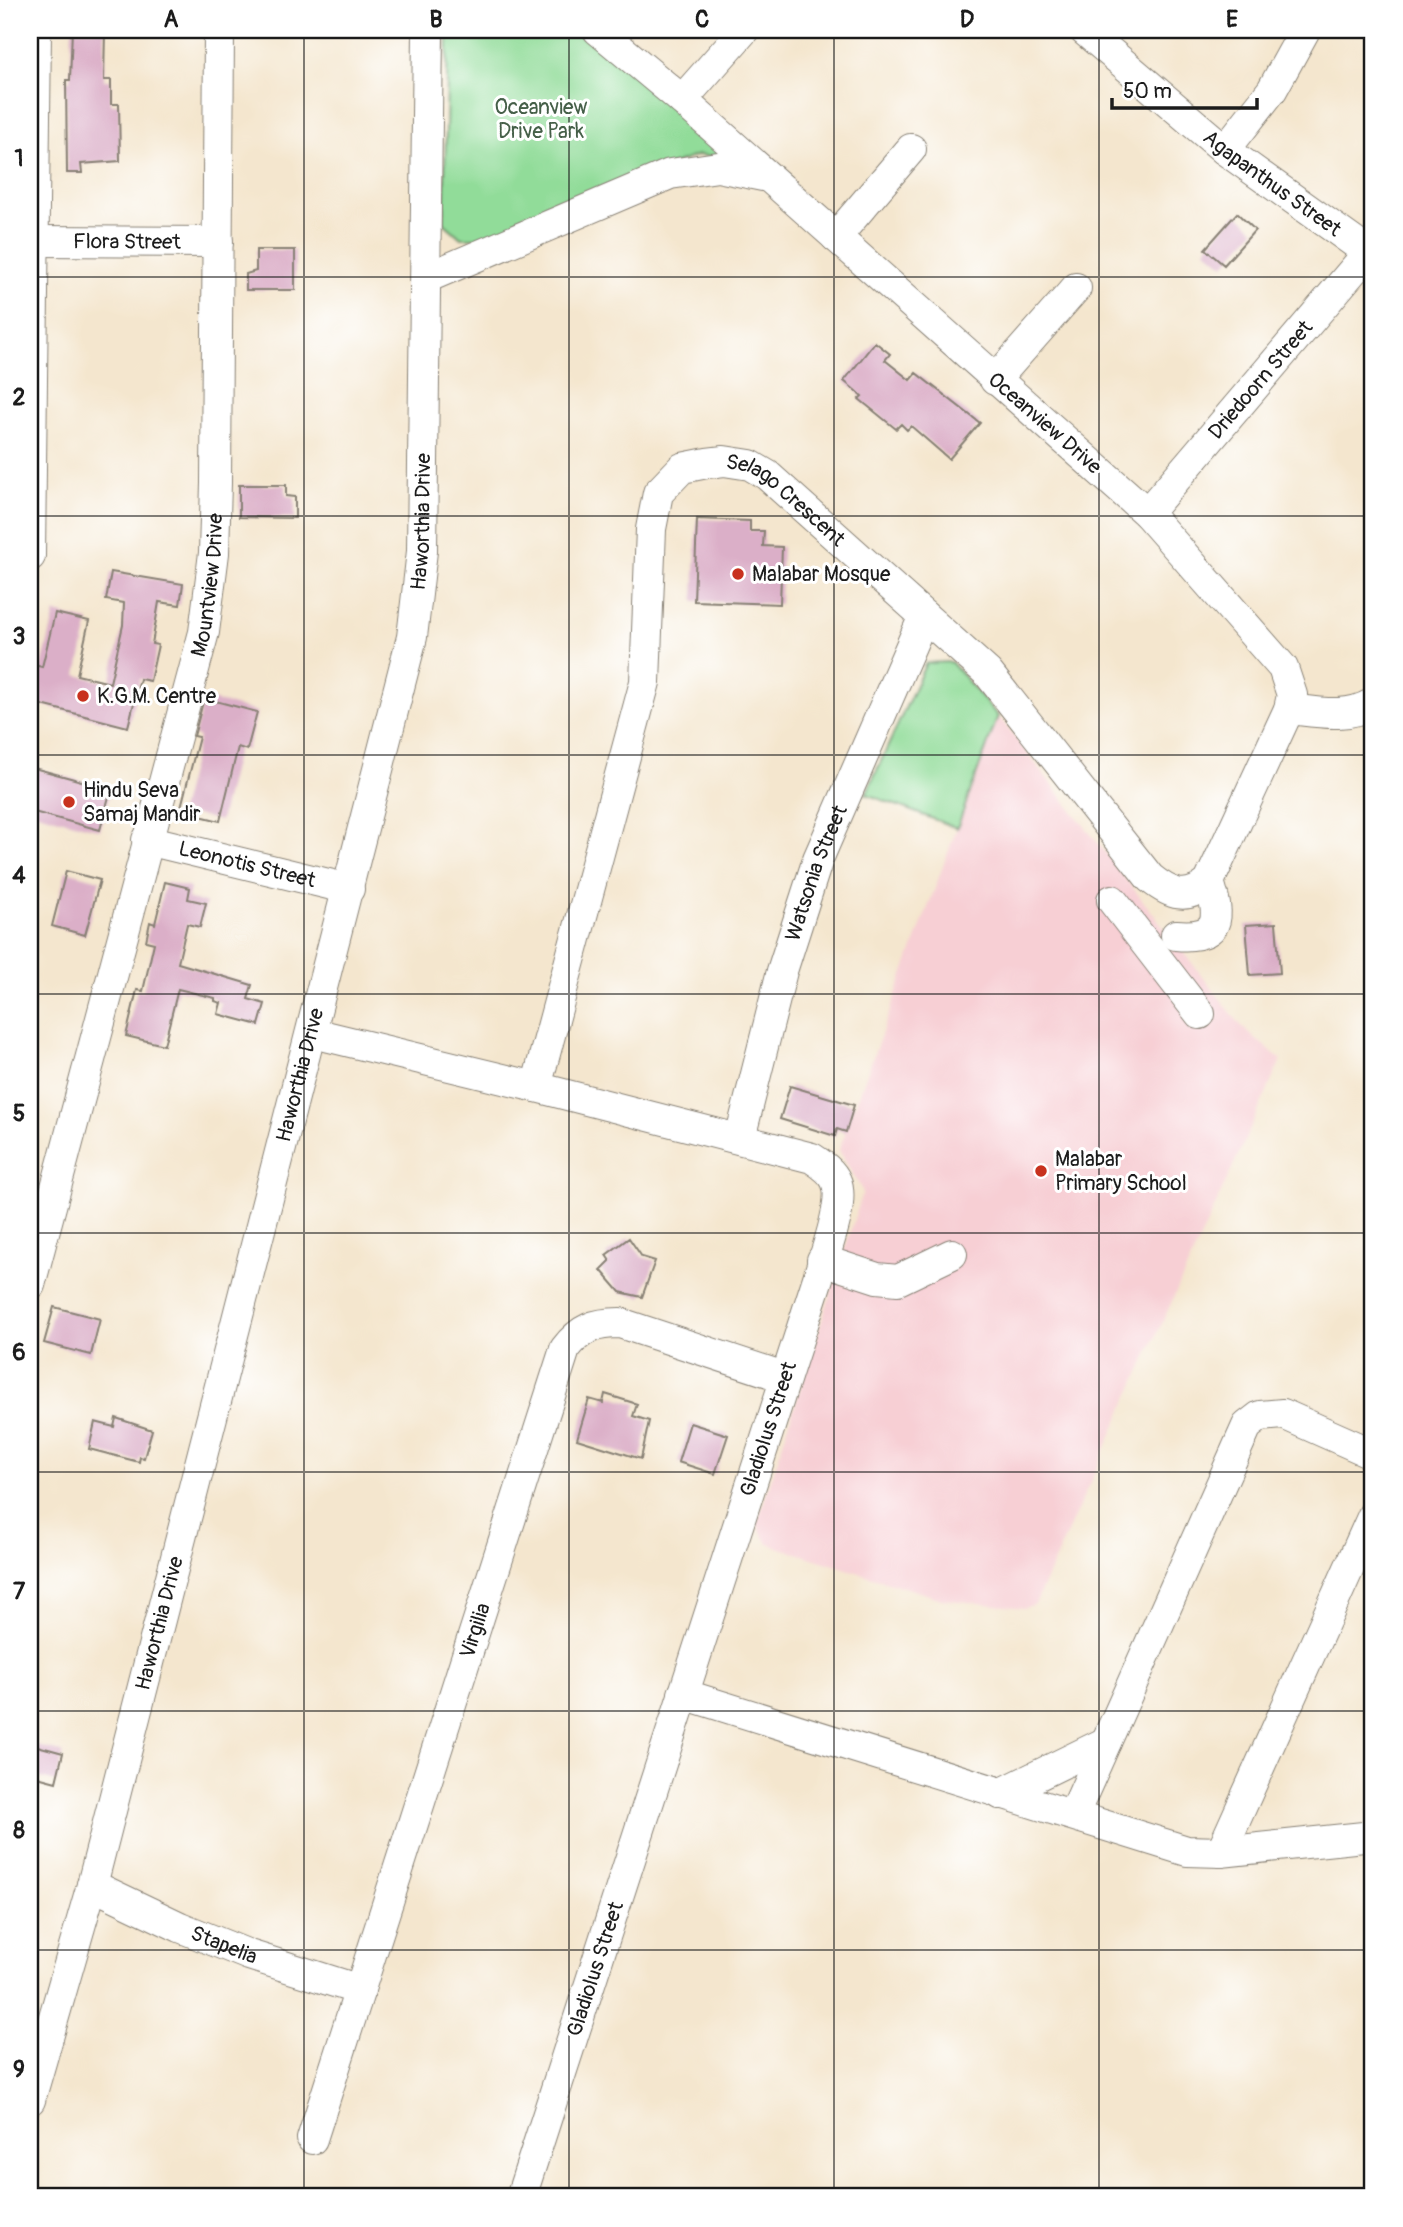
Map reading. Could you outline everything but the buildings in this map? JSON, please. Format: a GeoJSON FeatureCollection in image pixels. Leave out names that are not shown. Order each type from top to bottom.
{"type":"FeatureCollection","features":[{"type":"Feature","properties":{"kind":"street"},"geometry":{"type":"LineString","coordinates":[[30,556],[36,30]]}},
{"type":"Feature","properties":{"kind":"street","name":"Mountview Drive"},"geometry":{"type":"LineString","coordinates":[[30,1285],[204,632],[214,553],[219,30]]}},
{"type":"Feature","properties":{"kind":"street","name":"Haworthia Drive"},"geometry":{"type":"LineString","coordinates":[[30,2100],[92,1885],[313,1033],[398,700],[419,594],[428,30]]}},
{"type":"Feature","properties":{"kind":"street","name":"Oceanview Drive"},"geometry":{"type":"LineString","coordinates":[[598,30],[682,100],[1147,513],[1283,668],[1290,702]]}},
{"type":"Feature","properties":{"kind":"street"},"geometry":{"type":"LineString","coordinates":[[682,100],[744,30]]}},
{"type":"Feature","properties":{"kind":"street","name":"Agapanthus Street"},"geometry":{"type":"LineString","coordinates":[[1084,30],[1225,150],[1371,250]]}},
{"type":"Feature","properties":{"kind":"street"},"geometry":{"type":"LineString","coordinates":[[1225,150],[1272,90],[1305,30]]}},
{"type":"Feature","properties":{"kind":"street"},"geometry":{"type":"LineString","coordinates":[[836,237],[911,149]]}},
{"type":"Feature","properties":{"kind":"street","name":"Oceanview Drive"},"geometry":{"type":"LineString","coordinates":[[426,278],[670,174],[718,167],[767,177]]}},
{"type":"Feature","properties":{"kind":"street","name":"Flora Street"},"geometry":{"type":"LineString","coordinates":[[34,241],[218,242]]}},
{"type":"Feature","properties":{"kind":"street","name":"Driedoorn Street"},"geometry":{"type":"LineString","coordinates":[[1147,513],[1371,250]]}},
{"type":"Feature","properties":{"kind":"street"},"geometry":{"type":"LineString","coordinates":[[995,380],[1076,288]]}},
{"type":"Feature","properties":{"kind":"street","name":"Selago Crescent"},"geometry":{"type":"LineString","coordinates":[[536,1087],[645,682],[651,529],[658,493],[682,468],[724,461],[750,465],[767,475],[988,673],[1150,878],[1164,890],[1180,895]]}},
{"type":"Feature","properties":{"kind":"street","name":"Watsonia Street"},"geometry":{"type":"LineString","coordinates":[[740,1138],[782,971],[818,859],[925,616]]}},
{"type":"Feature","properties":{"kind":"street"},"geometry":{"type":"LineString","coordinates":[[1165,944],[1180,895],[1199,890],[1209,882],[1290,702],[1334,714],[1356,711],[1373,703]]}},
{"type":"Feature","properties":{"kind":"street","name":"Leonotis Street"},"geometry":{"type":"LineString","coordinates":[[147,840],[349,889]]}},
{"type":"Feature","properties":{"kind":"street"},"geometry":{"type":"LineString","coordinates":[[1165,944],[1210,931],[1216,925],[1217,913],[1209,882]]}},
{"type":"Feature","properties":{"kind":"street"},"geometry":{"type":"LineString","coordinates":[[1112,900],[1165,944],[1200,1014]]}},
{"type":"Feature","properties":{"kind":"street","name":"Gladiolus Street"},"geometry":{"type":"LineString","coordinates":[[313,1033],[812,1158],[825,1167],[836,1181],[838,1207],[822,1260],[521,2197]]}},
{"type":"Feature","properties":{"kind":"street"},"geometry":{"type":"LineString","coordinates":[[822,1260],[877,1278],[898,1280],[952,1254]]}},
{"type":"Feature","properties":{"kind":"street","name":"Virgilia"},"geometry":{"type":"LineString","coordinates":[[312,2139],[565,1349],[582,1331],[592,1326],[620,1324],[784,1377]]}},
{"type":"Feature","properties":{"kind":"street"},"geometry":{"type":"LineString","coordinates":[[1074,1814],[1247,1426],[1260,1416],[1283,1414],[1373,1454]]}},
{"type":"Feature","properties":{"kind":"street"},"geometry":{"type":"LineString","coordinates":[[1221,1852],[1373,1515]]}},
{"type":"Feature","properties":{"kind":"street"},"geometry":{"type":"LineString","coordinates":[[683,1694],[1000,1794],[1074,1814],[1156,1844],[1187,1851],[1221,1852],[1373,1836]]}},
{"type":"Feature","properties":{"kind":"street"},"geometry":{"type":"LineString","coordinates":[[1000,1794],[1106,1742]]}},
{"type":"Feature","properties":{"kind":"street","name":"Stapelia"},"geometry":{"type":"LineString","coordinates":[[92,1885],[180,1927],[249,1955],[360,1990]]}},
{"type":"Feature","properties":{"kind":"shaded area","name":"Malabar Primary School"},"geometry":{"type":"Polygon","coordinates":[[[998,716],[1243,1028],[1281,1060],[1035,1604],[1024,1608],[942,1599],[768,1544],[757,1524],[863,1192],[839,1150],[998,716]]]}},
{"type":"Feature","properties":{"kind":"green space","name":"Oceanview Drive Park"},"geometry":{"type":"Polygon","coordinates":[[[448,30],[582,30],[742,161],[698,155],[478,238],[461,238],[444,223],[448,30]]]}},
{"type":"Feature","properties":{"kind":"green space"},"geometry":{"type":"Polygon","coordinates":[[[951,662],[998,716],[957,828],[866,794],[926,663],[951,662]]]}},
{"type":"Feature","properties":{"kind":"place","name":"Malabar Mosque"},"geometry":{"type":"Point","coordinates":[738,574]}},
{"type":"Feature","properties":{"kind":"place","name":"K.G.M. Centre"},"geometry":{"type":"Point","coordinates":[83,696]}},
{"type":"Feature","properties":{"kind":"place","name":"Hindu Seva Samaj Mandir"},"geometry":{"type":"Point","coordinates":[69,802]}},
{"type":"Feature","properties":{"kind":"place","name":"Malabar Primary School"},"geometry":{"type":"Point","coordinates":[1041,1171]}}]}
